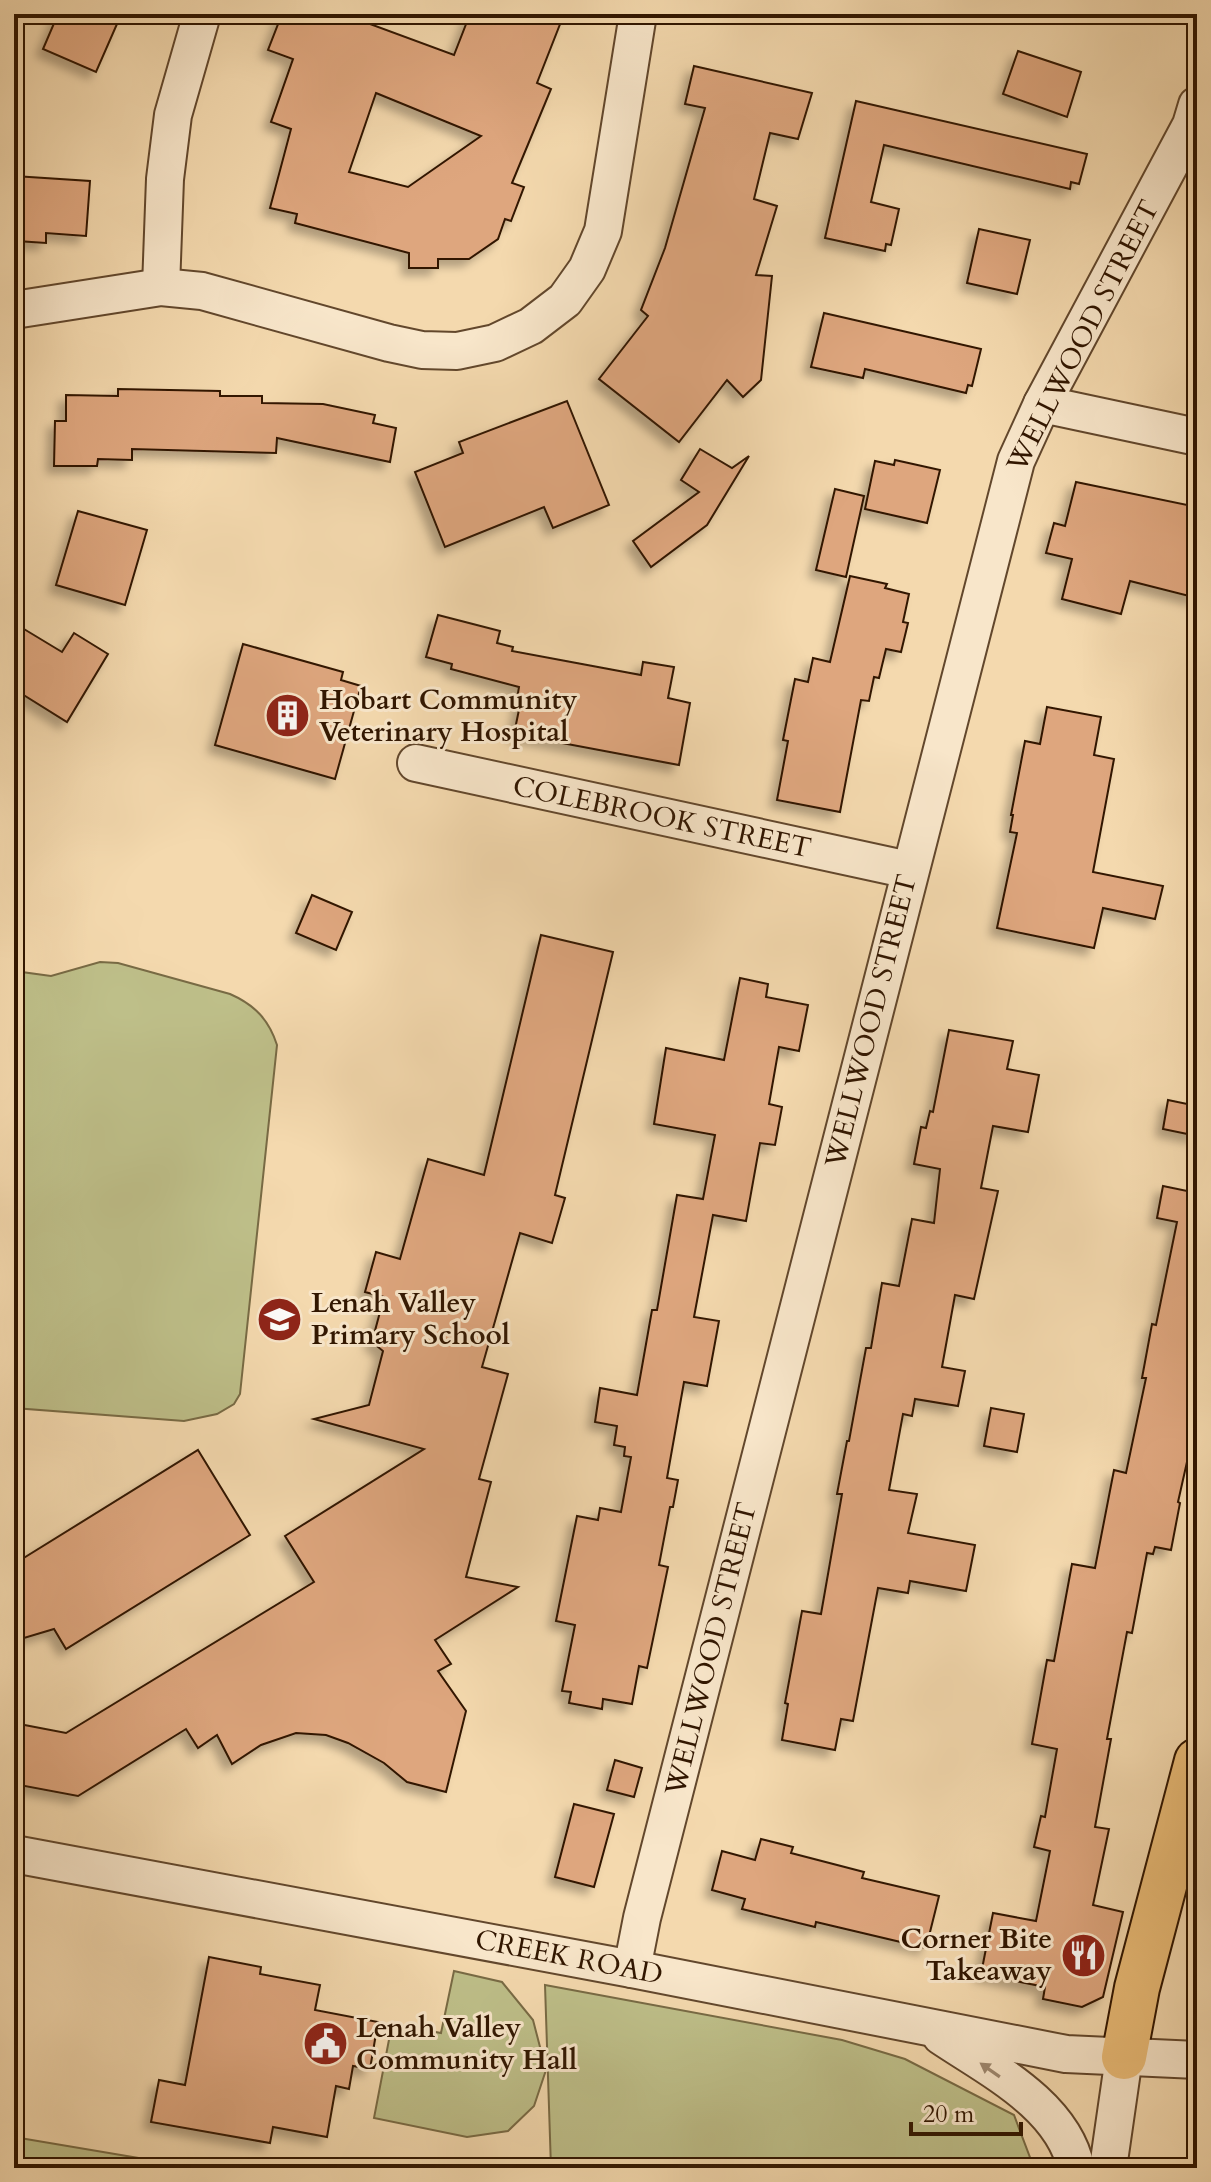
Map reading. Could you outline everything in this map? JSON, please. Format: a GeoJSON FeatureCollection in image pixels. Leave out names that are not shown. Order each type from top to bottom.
{"type":"FeatureCollection","features":[{"type":"Feature","properties":{"kind":"main road"},"geometry":{"type":"LineString","coordinates":[[1124,2057],[1137,1988],[1197,1761]]}},
{"type":"Feature","properties":{"kind":"street"},"geometry":{"type":"LineString","coordinates":[[161,287],[165,179],[173,115],[202,14]]}},
{"type":"Feature","properties":{"kind":"street"},"geometry":{"type":"LineString","coordinates":[[14,310],[161,287],[202,291],[422,350],[457,351],[495,343],[531,326],[565,300],[587,269],[603,231],[638,14]]}},
{"type":"Feature","properties":{"kind":"street","name":"WELLWOOD STREET"},"geometry":{"type":"LineString","coordinates":[[632,1969],[646,1903],[909,870],[1016,461],[1042,404],[1191,125],[1197,105]]}},
{"type":"Feature","properties":{"kind":"street"},"geometry":{"type":"LineString","coordinates":[[1042,404],[1197,437]]}},
{"type":"Feature","properties":{"kind":"street","name":"COLEBROOK STREET"},"geometry":{"type":"LineString","coordinates":[[416,763],[909,870]]}},
{"type":"Feature","properties":{"kind":"street","name":"CREEK ROAD"},"geometry":{"type":"LineString","coordinates":[[14,1854],[632,1969],[1066,2054],[1197,2060]]}},
{"type":"Feature","properties":{"kind":"street"},"geometry":{"type":"LineString","coordinates":[[926,2026],[1015,2087],[1050,2116],[1074,2156],[1076,2168]]}},
{"type":"Feature","properties":{"kind":"street"},"geometry":{"type":"LineString","coordinates":[[1108,2168],[1124,2057]]}},
{"type":"Feature","properties":{"kind":"green space"},"geometry":{"type":"Polygon","coordinates":[[[100,962],[118,963],[230,994],[260,1014],[277,1045],[240,1394],[234,1404],[217,1414],[184,1421],[14,1408],[14,971],[51,976],[100,962]]]}},
{"type":"Feature","properties":{"kind":"green space"},"geometry":{"type":"Polygon","coordinates":[[[454,1971],[502,1982],[533,2020],[546,2070],[534,2106],[508,2131],[467,2137],[374,2118],[392,2024],[441,2033],[454,1971]]]}},
{"type":"Feature","properties":{"kind":"green space"},"geometry":{"type":"Polygon","coordinates":[[[545,1985],[842,2040],[905,2059],[1014,2115],[1034,2168],[551,2168],[545,1985]]]}},
{"type":"Feature","properties":{"kind":"green space"},"geometry":{"type":"Polygon","coordinates":[[[14,2137],[198,2168],[14,2168],[14,2137]]]}},
{"type":"Feature","properties":{"kind":"building"},"geometry":{"type":"Polygon","coordinates":[[[58,14],[94,14],[117,24],[96,72],[43,49],[58,14]]]}},
{"type":"Feature","properties":{"kind":"building"},"geometry":{"type":"Polygon","coordinates":[[[282,14],[343,14],[454,55],[470,14],[564,14],[537,83],[551,89],[512,183],[524,187],[511,221],[505,219],[498,239],[469,259],[438,259],[438,268],[409,268],[409,253],[295,223],[297,214],[270,208],[291,129],[271,122],[293,59],[268,50],[282,14]],[[376,93],[349,172],[408,187],[481,136],[376,93]]]}},
{"type":"Feature","properties":{"kind":"building"},"geometry":{"type":"Polygon","coordinates":[[[1018,51],[1081,72],[1067,117],[1003,94],[1018,51]]]}},
{"type":"Feature","properties":{"kind":"building"},"geometry":{"type":"Polygon","coordinates":[[[694,66],[812,93],[798,139],[770,133],[754,199],[777,206],[756,275],[772,276],[761,380],[743,397],[727,380],[679,442],[599,379],[648,316],[641,310],[665,248],[705,108],[685,104],[694,66]]]}},
{"type":"Feature","properties":{"kind":"building"},"geometry":{"type":"Polygon","coordinates":[[[856,101],[1087,154],[1079,184],[1071,182],[1070,189],[884,145],[871,202],[899,209],[891,245],[886,244],[885,251],[825,238],[856,101]]]}},
{"type":"Feature","properties":{"kind":"building"},"geometry":{"type":"Polygon","coordinates":[[[14,176],[90,181],[86,236],[46,233],[46,243],[17,241],[14,176]]]}},
{"type":"Feature","properties":{"kind":"building"},"geometry":{"type":"Polygon","coordinates":[[[979,229],[1030,240],[1017,294],[967,283],[979,229]]]}},
{"type":"Feature","properties":{"kind":"building"},"geometry":{"type":"Polygon","coordinates":[[[824,313],[981,349],[972,386],[968,385],[966,393],[865,369],[863,378],[811,367],[824,313]]]}},
{"type":"Feature","properties":{"kind":"building"},"geometry":{"type":"Polygon","coordinates":[[[118,389],[220,391],[220,396],[262,396],[262,403],[323,404],[375,415],[373,423],[396,428],[390,462],[277,438],[276,453],[132,449],[132,460],[98,459],[97,466],[54,466],[55,421],[66,421],[66,395],[118,396],[118,389]]]}},
{"type":"Feature","properties":{"kind":"building"},"geometry":{"type":"Polygon","coordinates":[[[567,401],[609,505],[553,528],[544,507],[445,547],[415,472],[463,453],[459,442],[567,401]]]}},
{"type":"Feature","properties":{"kind":"building"},"geometry":{"type":"Polygon","coordinates":[[[700,449],[732,468],[749,456],[707,525],[651,567],[633,541],[699,492],[681,480],[700,449]]]}},
{"type":"Feature","properties":{"kind":"building"},"geometry":{"type":"Polygon","coordinates":[[[895,460],[940,470],[927,523],[865,509],[875,461],[894,465],[895,460]]]}},
{"type":"Feature","properties":{"kind":"building"},"geometry":{"type":"Polygon","coordinates":[[[1076,482],[1197,507],[1197,598],[1130,581],[1121,614],[1062,599],[1072,559],[1046,553],[1054,523],[1065,526],[1076,482]]]}},
{"type":"Feature","properties":{"kind":"building"},"geometry":{"type":"Polygon","coordinates":[[[835,489],[864,496],[846,577],[816,570],[835,489]]]}},
{"type":"Feature","properties":{"kind":"building"},"geometry":{"type":"Polygon","coordinates":[[[78,511],[147,530],[125,605],[56,585],[78,511]]]}},
{"type":"Feature","properties":{"kind":"building"},"geometry":{"type":"Polygon","coordinates":[[[850,576],[887,584],[885,588],[909,594],[903,622],[908,623],[901,652],[886,649],[879,678],[874,677],[869,701],[861,700],[840,812],[777,800],[788,741],[783,740],[795,679],[808,682],[813,658],[830,662],[850,576]]]}},
{"type":"Feature","properties":{"kind":"building"},"geometry":{"type":"Polygon","coordinates":[[[438,615],[500,631],[497,643],[513,647],[512,651],[641,675],[643,662],[674,667],[668,698],[690,703],[679,765],[514,734],[521,700],[517,699],[519,687],[451,669],[452,664],[426,657],[438,615]]]}},
{"type":"Feature","properties":{"kind":"building"},"geometry":{"type":"Polygon","coordinates":[[[14,623],[62,652],[74,633],[108,654],[67,722],[14,689],[14,623]]]}},
{"type":"Feature","properties":{"kind":"building","name":"Hobart Community Veterinary Hospital"},"geometry":{"type":"Polygon","coordinates":[[[243,644],[343,672],[341,680],[361,686],[335,779],[215,745],[243,644]]]}},
{"type":"Feature","properties":{"kind":"building"},"geometry":{"type":"Polygon","coordinates":[[[1047,707],[1101,717],[1094,755],[1114,759],[1093,872],[1163,886],[1155,919],[1103,908],[1094,948],[997,928],[1017,833],[1010,832],[1011,815],[1025,741],[1040,744],[1047,707]]]}},
{"type":"Feature","properties":{"kind":"building"},"geometry":{"type":"Polygon","coordinates":[[[312,895],[352,912],[336,950],[296,933],[312,895]]]}},
{"type":"Feature","properties":{"kind":"building"},"geometry":{"type":"Polygon","coordinates":[[[541,935],[613,952],[555,1195],[565,1198],[552,1243],[520,1233],[482,1367],[508,1374],[479,1479],[491,1482],[466,1577],[518,1587],[435,1640],[451,1664],[438,1671],[466,1711],[446,1792],[407,1782],[384,1763],[326,1735],[296,1733],[261,1745],[232,1764],[217,1735],[198,1748],[186,1729],[78,1796],[14,1784],[14,1723],[66,1733],[314,1582],[285,1536],[424,1449],[314,1419],[369,1405],[383,1351],[372,1342],[384,1297],[365,1292],[376,1252],[400,1259],[428,1159],[484,1175],[541,935]]]}},
{"type":"Feature","properties":{"kind":"building"},"geometry":{"type":"Polygon","coordinates":[[[740,978],[768,984],[766,997],[808,1005],[799,1051],[779,1047],[769,1104],[782,1107],[775,1145],[760,1143],[746,1221],[713,1215],[694,1317],[719,1321],[707,1386],[684,1382],[667,1478],[678,1480],[659,1565],[668,1567],[647,1668],[639,1666],[632,1704],[603,1699],[602,1709],[569,1703],[571,1692],[562,1691],[575,1625],[556,1621],[577,1516],[598,1520],[600,1508],[621,1512],[631,1457],[624,1456],[625,1447],[614,1445],[617,1426],[595,1422],[600,1388],[637,1395],[652,1310],[657,1310],[677,1195],[703,1199],[715,1135],[654,1124],[666,1048],[724,1060],[740,978]]]}},
{"type":"Feature","properties":{"kind":"building"},"geometry":{"type":"Polygon","coordinates":[[[949,1030],[1013,1041],[1007,1069],[1039,1075],[1028,1132],[993,1126],[981,1188],[998,1191],[974,1299],[955,1295],[942,1367],[965,1371],[958,1406],[915,1399],[912,1416],[903,1414],[889,1490],[917,1494],[908,1533],[975,1545],[966,1591],[910,1581],[908,1593],[878,1588],[853,1721],[841,1719],[835,1750],[782,1740],[788,1704],[785,1703],[802,1611],[821,1614],[842,1494],[837,1494],[866,1348],[871,1348],[882,1283],[899,1286],[912,1219],[934,1223],[940,1169],[914,1164],[921,1127],[926,1128],[930,1111],[933,1112],[949,1030]]]}},
{"type":"Feature","properties":{"kind":"building"},"geometry":{"type":"Polygon","coordinates":[[[1168,1100],[1197,1106],[1197,1136],[1163,1129],[1168,1100]]]}},
{"type":"Feature","properties":{"kind":"building"},"geometry":{"type":"Polygon","coordinates":[[[1163,1186],[1197,1193],[1197,1446],[1191,1444],[1171,1550],[1155,1547],[1153,1554],[1147,1553],[1132,1633],[1127,1632],[1107,1739],[1111,1739],[1095,1827],[1109,1829],[1093,1905],[1123,1912],[1103,1997],[1082,2007],[1043,1999],[1045,1987],[981,1974],[993,1913],[1036,1921],[1050,1851],[1034,1847],[1041,1816],[1045,1817],[1057,1749],[1032,1744],[1047,1660],[1054,1661],[1072,1564],[1095,1568],[1114,1470],[1126,1473],[1146,1378],[1142,1378],[1152,1324],[1156,1325],[1177,1222],[1157,1218],[1163,1186]]]}},
{"type":"Feature","properties":{"kind":"building"},"geometry":{"type":"Polygon","coordinates":[[[991,1408],[1024,1414],[1017,1452],[984,1446],[991,1408]]]}},
{"type":"Feature","properties":{"kind":"building"},"geometry":{"type":"Polygon","coordinates":[[[198,1450],[250,1535],[66,1649],[54,1629],[14,1641],[14,1564],[198,1450]]]}},
{"type":"Feature","properties":{"kind":"building"},"geometry":{"type":"Polygon","coordinates":[[[615,1760],[642,1768],[634,1797],[607,1790],[615,1760]]]}},
{"type":"Feature","properties":{"kind":"building"},"geometry":{"type":"Polygon","coordinates":[[[574,1804],[614,1814],[594,1887],[555,1877],[574,1804]]]}},
{"type":"Feature","properties":{"kind":"building"},"geometry":{"type":"Polygon","coordinates":[[[761,1839],[793,1847],[791,1853],[864,1872],[862,1878],[939,1896],[926,1948],[816,1922],[815,1927],[742,1909],[745,1899],[712,1890],[722,1851],[755,1860],[761,1839]]]}},
{"type":"Feature","properties":{"kind":"building"},"geometry":{"type":"Polygon","coordinates":[[[209,1957],[261,1967],[260,1974],[320,1985],[315,2010],[378,2022],[370,2069],[353,2066],[349,2089],[336,2086],[327,2137],[273,2127],[270,2143],[151,2122],[159,2080],[185,2085],[209,1957]]]}},
{"type":"Feature","properties":{"kind":"place","name":"Hobart Community Veterinary Hospital"},"geometry":{"type":"Point","coordinates":[288,716]}},
{"type":"Feature","properties":{"kind":"place","name":"Lenah Valley Primary School"},"geometry":{"type":"Point","coordinates":[280,1319]}},
{"type":"Feature","properties":{"kind":"place","name":"Corner Bite Takeaway"},"geometry":{"type":"Point","coordinates":[1083,1955]}},
{"type":"Feature","properties":{"kind":"place","name":"Lenah Valley Community Hall"},"geometry":{"type":"Point","coordinates":[325,2044]}}]}
